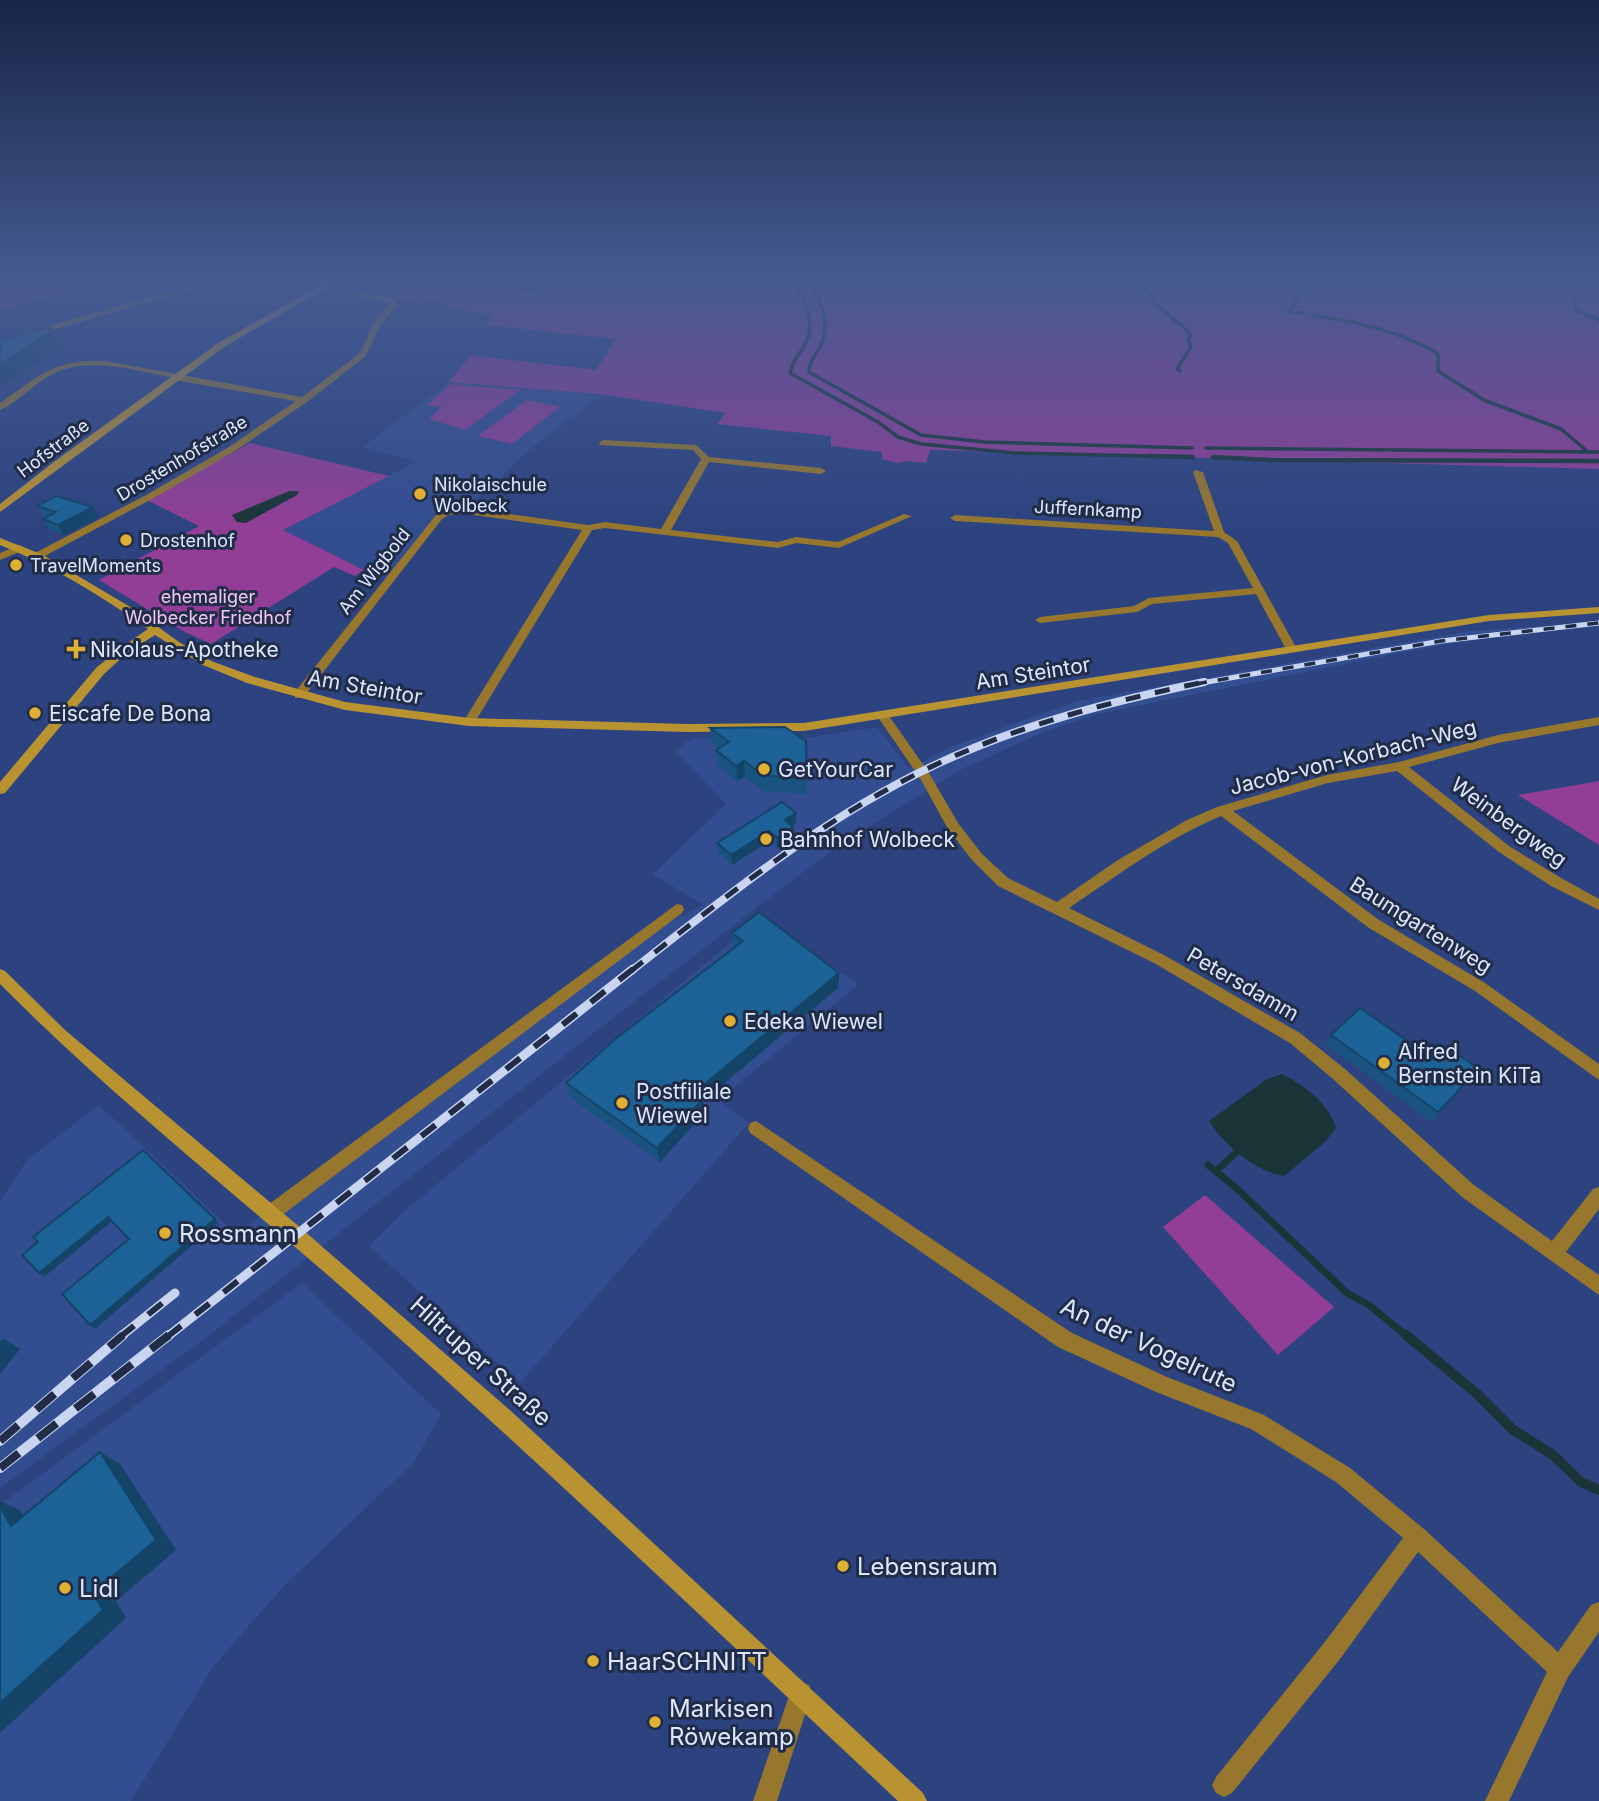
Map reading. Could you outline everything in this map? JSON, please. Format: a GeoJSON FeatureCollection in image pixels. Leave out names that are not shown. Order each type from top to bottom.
{"type":"FeatureCollection","features":[{"type":"Feature","properties":{"kind":"street"},"geometry":{"type":"LineString","coordinates":[[84,363],[304,400]]}},
{"type":"Feature","properties":{"kind":"street"},"geometry":{"type":"LineString","coordinates":[[0,407],[51,372],[84,363]]}},
{"type":"Feature","properties":{"kind":"street","name":"Hofstraße"},"geometry":{"type":"LineString","coordinates":[[0,509],[58,463],[196,363]]}},
{"type":"Feature","properties":{"kind":"street","name":"Drostenhofstraße"},"geometry":{"type":"LineString","coordinates":[[37,556],[173,484],[232,449],[304,400],[351,363]]}},
{"type":"Feature","properties":{"kind":"street"},"geometry":{"type":"LineString","coordinates":[[603,443],[696,448],[706,459],[821,471]]}},
{"type":"Feature","properties":{"kind":"street"},"geometry":{"type":"LineString","coordinates":[[666,531],[706,459]]}},
{"type":"Feature","properties":{"kind":"street"},"geometry":{"type":"LineString","coordinates":[[1198,472],[1220,534],[1232,541],[1291,649]]}},
{"type":"Feature","properties":{"kind":"street","name":"Am Wigbold"},"geometry":{"type":"LineString","coordinates":[[299,695],[439,517],[447,512],[466,511],[588,528],[605,525],[778,545],[796,540],[839,545],[907,516]]}},
{"type":"Feature","properties":{"kind":"street","name":"Juffernkamp"},"geometry":{"type":"LineString","coordinates":[[955,518],[1220,534]]}},
{"type":"Feature","properties":{"kind":"street"},"geometry":{"type":"LineString","coordinates":[[469,722],[588,528]]}},
{"type":"Feature","properties":{"kind":"street","name":"Am Steintor"},"geometry":{"type":"LineString","coordinates":[[0,541],[37,556],[128,610],[207,663],[299,695],[390,713],[469,722],[687,728],[804,726],[883,716],[1489,618],[1599,610]]}},
{"type":"Feature","properties":{"kind":"street"},"geometry":{"type":"LineString","coordinates":[[0,556],[20,548]]}},
{"type":"Feature","properties":{"kind":"street"},"geometry":{"type":"LineString","coordinates":[[1040,620],[1138,609],[1149,601],[1258,591]]}},
{"type":"Feature","properties":{"kind":"street"},"geometry":{"type":"LineString","coordinates":[[0,790],[100,671],[123,651],[155,630]]}},
{"type":"Feature","properties":{"kind":"street","name":"Petersdamm"},"geometry":{"type":"LineString","coordinates":[[883,716],[925,776],[953,825],[977,857],[1003,882],[1180,971],[1295,1038],[1339,1074],[1468,1191],[1599,1286]]}},
{"type":"Feature","properties":{"kind":"street","name":"Jacob-von-Korbach-Weg"},"geometry":{"type":"LineString","coordinates":[[1058,909],[1123,864],[1192,823],[1222,810],[1327,779],[1399,766],[1498,739],[1599,721]]}},
{"type":"Feature","properties":{"kind":"street","name":"Weinbergweg"},"geometry":{"type":"LineString","coordinates":[[1399,766],[1504,849],[1556,883],[1599,905]]}},
{"type":"Feature","properties":{"kind":"street","name":"Baumgartenweg"},"geometry":{"type":"LineString","coordinates":[[1222,810],[1374,924],[1480,987],[1599,1073]]}},
{"type":"Feature","properties":{"kind":"street"},"geometry":{"type":"LineString","coordinates":[[271,1213],[677,909]]}},
{"type":"Feature","properties":{"kind":"street","name":"Hiltruper Straße"},"geometry":{"type":"LineString","coordinates":[[0,975],[87,1059],[271,1213],[505,1419],[915,1801]]}},
{"type":"Feature","properties":{"kind":"street","name":"An der Vogelrute"},"geometry":{"type":"LineString","coordinates":[[756,1128],[1065,1340],[1163,1385],[1256,1422],[1343,1475],[1417,1536],[1560,1669]]}},
{"type":"Feature","properties":{"kind":"street"},"geometry":{"type":"LineString","coordinates":[[1555,1252],[1599,1195]]}},
{"type":"Feature","properties":{"kind":"street"},"geometry":{"type":"LineString","coordinates":[[1224,1785],[1332,1651],[1417,1536]]}},
{"type":"Feature","properties":{"kind":"street"},"geometry":{"type":"LineString","coordinates":[[1497,1801],[1560,1669],[1599,1613]]}},
{"type":"Feature","properties":{"kind":"street"},"geometry":{"type":"LineString","coordinates":[[765,1801],[801,1693]]}},
{"type":"Feature","properties":{"kind":"shaded area","name":"Nikolaischule Wolbeck"},"geometry":{"type":"Polygon","coordinates":[[[449,382],[600,394],[527,452],[466,511],[447,512],[388,581],[282,531],[417,461],[363,447],[449,382]]]}},
{"type":"Feature","properties":{"kind":"shaded area"},"geometry":{"type":"Polygon","coordinates":[[[289,491],[299,491],[297,495],[246,523],[237,522],[232,515],[289,491]]]}},
{"type":"Feature","properties":{"kind":"shaded area"},"geometry":{"type":"Polygon","coordinates":[[[1599,622],[1599,627],[1523,633],[1424,648],[1097,714],[1046,731],[962,769],[836,847],[582,1042],[211,1334],[0,1488],[0,1201],[27,1160],[99,1105],[236,1234],[332,1165],[620,946],[703,905],[653,874],[726,804],[676,752],[686,742],[696,738],[802,739],[877,727],[909,769],[950,747],[1077,701],[1469,631],[1599,622]]]}},
{"type":"Feature","properties":{"kind":"shaded area"},"geometry":{"type":"Polygon","coordinates":[[[761,918],[859,984],[719,1100],[749,1123],[520,1383],[369,1246],[404,1211],[761,918]]]}},
{"type":"Feature","properties":{"kind":"shaded area"},"geometry":{"type":"Polygon","coordinates":[[[1282,1074],[1321,1102],[1336,1128],[1325,1142],[1284,1176],[1263,1169],[1242,1156],[1223,1139],[1209,1121],[1266,1080],[1282,1074]]]}},
{"type":"Feature","properties":{"kind":"shaded area"},"geometry":{"type":"Polygon","coordinates":[[[302,1283],[441,1414],[414,1462],[283,1587],[213,1667],[131,1801],[0,1801],[0,1505],[302,1283]]]}},
{"type":"Feature","properties":{"kind":"green space"},"geometry":{"type":"Polygon","coordinates":[[[464,363],[538,363],[596,370],[600,363],[1599,363],[1599,469],[930,450],[926,463],[897,463],[882,459],[882,452],[831,446],[831,436],[717,424],[726,413],[600,394],[449,382],[464,363]]]}},
{"type":"Feature","properties":{"kind":"green space"},"geometry":{"type":"Polygon","coordinates":[[[451,384],[520,390],[465,430],[429,419],[442,407],[427,405],[451,384]]]}},
{"type":"Feature","properties":{"kind":"green space"},"geometry":{"type":"Polygon","coordinates":[[[527,400],[560,407],[512,444],[478,436],[527,400]]]}},
{"type":"Feature","properties":{"kind":"green space","name":"ehemaliger Wolbecker Friedhof"},"geometry":{"type":"Polygon","coordinates":[[[250,443],[389,476],[283,530],[364,570],[355,576],[334,567],[211,644],[185,632],[99,580],[199,526],[147,500],[250,443]]]}},
{"type":"Feature","properties":{"kind":"green space"},"geometry":{"type":"Polygon","coordinates":[[[1599,781],[1599,845],[1518,795],[1599,781]]]}},
{"type":"Feature","properties":{"kind":"green space"},"geometry":{"type":"Polygon","coordinates":[[[1205,1195],[1334,1307],[1278,1355],[1163,1227],[1205,1195]]]}},
{"type":"Feature","properties":{"kind":"building"},"geometry":{"type":"Polygon","coordinates":[[[56,496],[93,507],[58,525],[43,519],[56,512],[37,506],[56,496]]]}},
{"type":"Feature","properties":{"kind":"building","name":"GetYourCar"},"geometry":{"type":"Polygon","coordinates":[[[785,727],[806,741],[807,779],[763,775],[744,761],[736,766],[716,750],[729,742],[710,728],[785,727]]]}},
{"type":"Feature","properties":{"kind":"building"},"geometry":{"type":"Polygon","coordinates":[[[782,802],[796,813],[785,820],[793,827],[777,838],[769,831],[731,855],[717,843],[782,802]]]}},
{"type":"Feature","properties":{"kind":"building","name":"Edeka Wiewel"},"geometry":{"type":"Polygon","coordinates":[[[759,912],[839,973],[694,1093],[703,1099],[657,1148],[566,1083],[614,1040],[743,941],[732,933],[759,912]]]}},
{"type":"Feature","properties":{"kind":"building","name":"Alfred Bernstein KiTa"},"geometry":{"type":"Polygon","coordinates":[[[1360,1008],[1435,1060],[1447,1047],[1479,1069],[1438,1112],[1331,1035],[1360,1008]]]}},
{"type":"Feature","properties":{"kind":"building","name":"Rossmann"},"geometry":{"type":"Polygon","coordinates":[[[143,1150],[215,1219],[90,1325],[62,1294],[129,1239],[108,1217],[39,1273],[22,1255],[38,1242],[33,1237],[143,1150]]]}},
{"type":"Feature","properties":{"kind":"building","name":"Lidl"},"geometry":{"type":"Polygon","coordinates":[[[100,1452],[156,1540],[93,1593],[103,1610],[0,1703],[0,1506],[11,1526],[100,1452]]]}},
{"type":"Feature","properties":{"kind":"waterway"},"geometry":{"type":"LineString","coordinates":[[793,363],[790,373],[878,422],[898,437],[921,444],[1015,453],[1193,457],[1148,456]]}},
{"type":"Feature","properties":{"kind":"waterway"},"geometry":{"type":"LineString","coordinates":[[811,363],[809,372],[921,435],[984,442],[1192,448]]}},
{"type":"Feature","properties":{"kind":"waterway"},"geometry":{"type":"LineString","coordinates":[[1180,371],[1177,369],[1181,363]]}},
{"type":"Feature","properties":{"kind":"waterway"},"geometry":{"type":"LineString","coordinates":[[1438,363],[1438,371],[1484,400],[1561,429],[1587,451]]}},
{"type":"Feature","properties":{"kind":"waterway"},"geometry":{"type":"LineString","coordinates":[[1206,448],[1599,452]]}},
{"type":"Feature","properties":{"kind":"waterway"},"geometry":{"type":"LineString","coordinates":[[1227,458],[1213,457],[1270,460],[1599,461]]}},
{"type":"Feature","properties":{"kind":"waterway"},"geometry":{"type":"LineString","coordinates":[[1217,1170],[1238,1151]]}},
{"type":"Feature","properties":{"kind":"waterway"},"geometry":{"type":"LineString","coordinates":[[1208,1165],[1234,1186],[1347,1293],[1369,1305],[1408,1337]]}},
{"type":"Feature","properties":{"kind":"waterway"},"geometry":{"type":"LineString","coordinates":[[1406,1335],[1476,1393],[1512,1429],[1553,1455],[1581,1482],[1599,1490]]}},
{"type":"Feature","properties":{"kind":"railway"},"geometry":{"type":"LineString","coordinates":[[1196,684],[1441,641],[1599,623]]}},
{"type":"Feature","properties":{"kind":"railway"},"geometry":{"type":"LineString","coordinates":[[631,971],[778,859],[895,785],[969,750],[1035,725],[1136,697],[1204,682]]}},
{"type":"Feature","properties":{"kind":"railway"},"geometry":{"type":"LineString","coordinates":[[167,1337],[633,969]]}},
{"type":"Feature","properties":{"kind":"railway"},"geometry":{"type":"LineString","coordinates":[[120,1337],[175,1293]]}},
{"type":"Feature","properties":{"kind":"railway"},"geometry":{"type":"LineString","coordinates":[[0,1441],[123,1335]]}},
{"type":"Feature","properties":{"kind":"railway"},"geometry":{"type":"LineString","coordinates":[[0,1468],[169,1335]]}},
{"type":"Feature","properties":{"kind":"place","name":"Nikolaischule Wolbeck"},"geometry":{"type":"Point","coordinates":[420,494]}},
{"type":"Feature","properties":{"kind":"place","name":"Drostenhof"},"geometry":{"type":"Point","coordinates":[126,540]}},
{"type":"Feature","properties":{"kind":"place","name":"TravelMoments"},"geometry":{"type":"Point","coordinates":[16,565]}},
{"type":"Feature","properties":{"kind":"place","name":"Nikolaus-Apotheke"},"geometry":{"type":"Point","coordinates":[76,649]}},
{"type":"Feature","properties":{"kind":"place","name":"Eiscafe De Bona"},"geometry":{"type":"Point","coordinates":[35,713]}},
{"type":"Feature","properties":{"kind":"place","name":"GetYourCar"},"geometry":{"type":"Point","coordinates":[764,769]}},
{"type":"Feature","properties":{"kind":"place","name":"Bahnhof Wolbeck"},"geometry":{"type":"Point","coordinates":[766,839]}},
{"type":"Feature","properties":{"kind":"place","name":"Edeka Wiewel"},"geometry":{"type":"Point","coordinates":[730,1021]}},
{"type":"Feature","properties":{"kind":"place","name":"Alfred Bernstein KiTa"},"geometry":{"type":"Point","coordinates":[1384,1063]}},
{"type":"Feature","properties":{"kind":"place","name":"Postfiliale Wiewel"},"geometry":{"type":"Point","coordinates":[622,1103]}},
{"type":"Feature","properties":{"kind":"place","name":"Rossmann"},"geometry":{"type":"Point","coordinates":[165,1233]}},
{"type":"Feature","properties":{"kind":"place","name":"Lebensraum"},"geometry":{"type":"Point","coordinates":[843,1566]}},
{"type":"Feature","properties":{"kind":"place","name":"Lidl"},"geometry":{"type":"Point","coordinates":[65,1588]}},
{"type":"Feature","properties":{"kind":"place","name":"HaarSCHNITT"},"geometry":{"type":"Point","coordinates":[593,1661]}},
{"type":"Feature","properties":{"kind":"place","name":"Markisen Röwekamp"},"geometry":{"type":"Point","coordinates":[655,1722]}}]}
